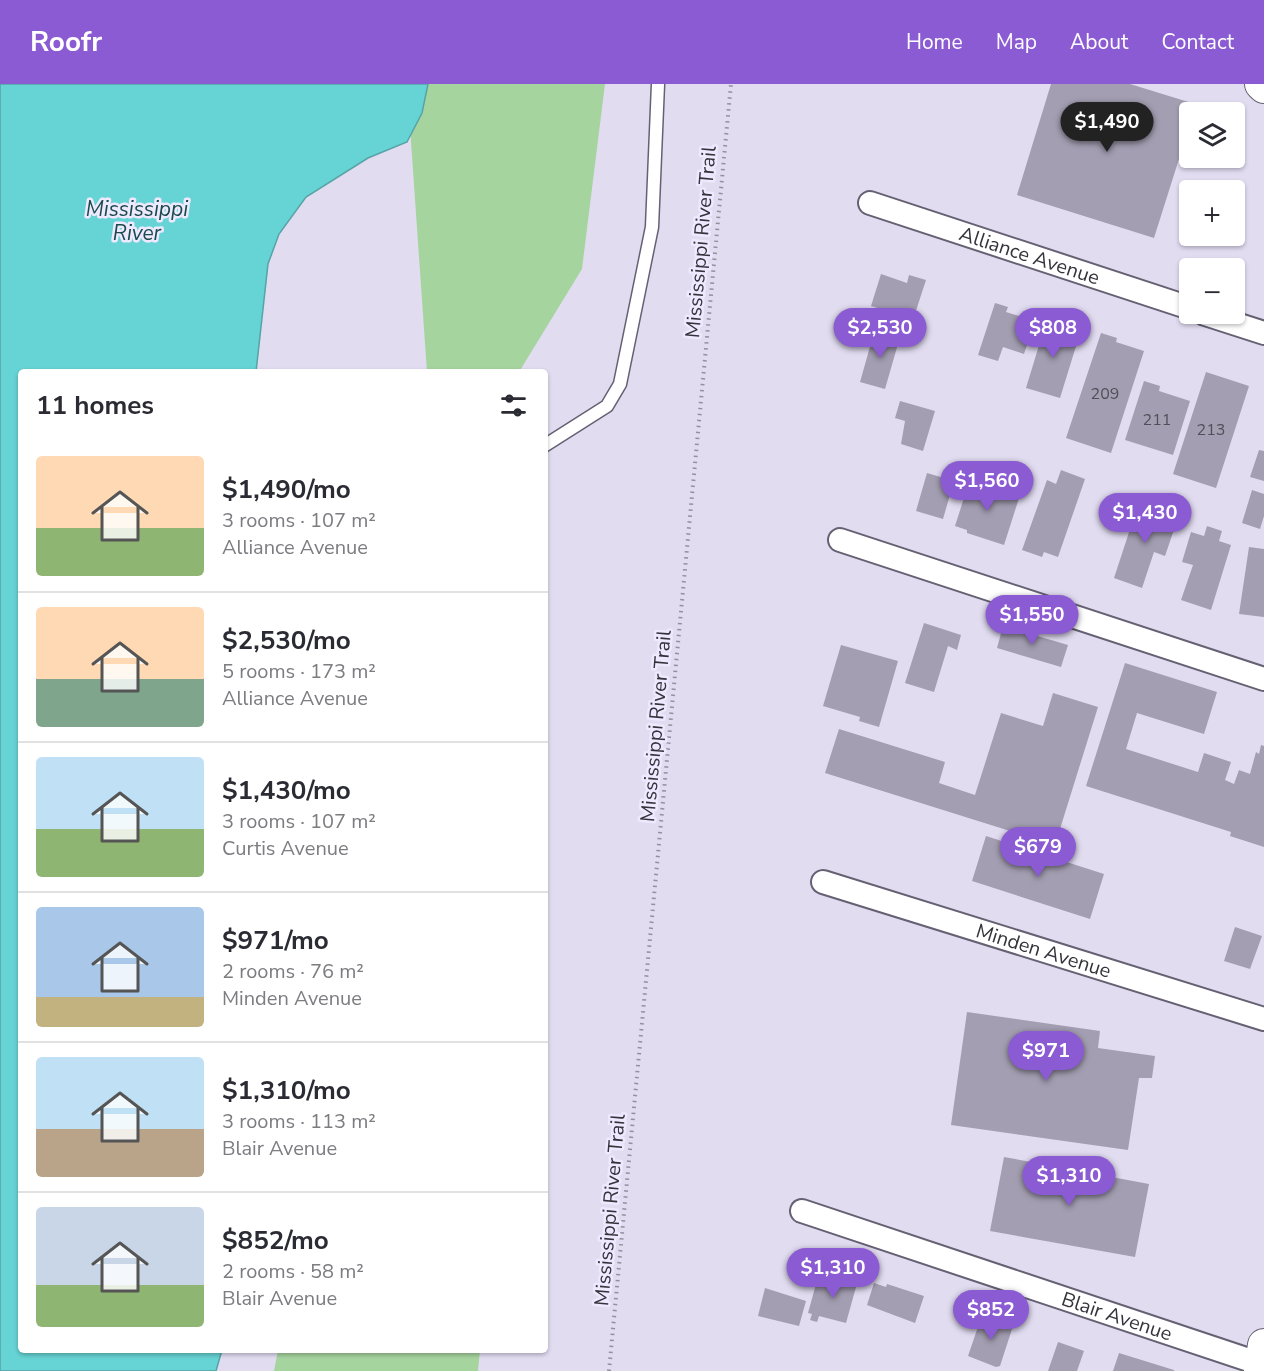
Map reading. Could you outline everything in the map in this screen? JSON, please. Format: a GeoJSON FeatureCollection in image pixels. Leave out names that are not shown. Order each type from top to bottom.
{"type":"FeatureCollection","features":[{"type":"Feature","properties":{"kind":"main road"},"geometry":{"type":"LineString","coordinates":[[1261,84],[1264,87]]}},
{"type":"Feature","properties":{"kind":"street","name":"Alliance Avenue"},"geometry":{"type":"LineString","coordinates":[[870,203],[1179,304]]}},
{"type":"Feature","properties":{"kind":"street"},"geometry":{"type":"LineString","coordinates":[[1236,324],[1264,333]]}},
{"type":"Feature","properties":{"kind":"street"},"geometry":{"type":"LineString","coordinates":[[840,540],[1264,679]]}},
{"type":"Feature","properties":{"kind":"street","name":"Minden Avenue"},"geometry":{"type":"LineString","coordinates":[[823,882],[1264,1018]]}},
{"type":"Feature","properties":{"kind":"street","name":"Blair Avenue"},"geometry":{"type":"LineString","coordinates":[[802,1211],[1262,1360]]}},
{"type":"Feature","properties":{"kind":"lane"},"geometry":{"type":"LineString","coordinates":[[548,443],[607,406],[620,384],[652,227],[658,84]]}},
{"type":"Feature","properties":{"kind":"path","name":"Mississippi River Trail"},"geometry":{"type":"LineString","coordinates":[[609,1371],[731,84]]}},
{"type":"Feature","properties":{"kind":"shaded area"},"geometry":{"type":"Polygon","coordinates":[[[407,84],[605,84],[582,269],[521,369],[427,369],[407,84]]]}},
{"type":"Feature","properties":{"kind":"shaded area"},"geometry":{"type":"Polygon","coordinates":[[[277,1353],[480,1353],[478,1371],[274,1371],[277,1353]]]}},
{"type":"Feature","properties":{"kind":"water","name":"Mississippi River"},"geometry":{"type":"Polygon","coordinates":[[[0,84],[428,84],[422,113],[407,142],[368,158],[306,197],[279,234],[268,264],[256,369],[18,369],[18,1353],[221,1353],[216,1371],[0,1371],[0,84]]]}},
{"type":"Feature","properties":{"kind":"building"},"geometry":{"type":"Polygon","coordinates":[[[1051,84],[1130,84],[1188,102],[1179,102],[1179,159],[1154,238],[1017,195],[1051,84]]]}},
{"type":"Feature","properties":{"kind":"building"},"geometry":{"type":"Polygon","coordinates":[[[881,274],[907,283],[909,275],[926,280],[911,326],[902,323],[904,316],[871,306],[881,274]]]}},
{"type":"Feature","properties":{"kind":"building"},"geometry":{"type":"Polygon","coordinates":[[[995,303],[1008,307],[1006,312],[1035,321],[1024,354],[1003,347],[998,361],[978,355],[995,303]]]}},
{"type":"Feature","properties":{"kind":"building"},"geometry":{"type":"Polygon","coordinates":[[[1047,319],[1081,330],[1060,398],[1026,388],[1047,319]]]}},
{"type":"Feature","properties":{"kind":"building"},"geometry":{"type":"Polygon","coordinates":[[[875,329],[900,337],[885,389],[860,382],[875,329]]]}},
{"type":"Feature","properties":{"kind":"building"},"geometry":{"type":"Polygon","coordinates":[[[1101,333],[1117,338],[1116,342],[1144,351],[1111,453],[1066,438],[1101,333]]]}},
{"type":"Feature","properties":{"kind":"building"},"geometry":{"type":"Polygon","coordinates":[[[1206,372],[1249,386],[1216,488],[1173,474],[1206,372]]]}},
{"type":"Feature","properties":{"kind":"building"},"geometry":{"type":"Polygon","coordinates":[[[1144,381],[1160,386],[1159,391],[1190,401],[1173,455],[1125,440],[1144,381]]]}},
{"type":"Feature","properties":{"kind":"building"},"geometry":{"type":"Polygon","coordinates":[[[900,401],[935,411],[923,451],[901,444],[905,421],[895,418],[900,401]]]}},
{"type":"Feature","properties":{"kind":"building"},"geometry":{"type":"Polygon","coordinates":[[[1259,450],[1264,451],[1264,481],[1250,477],[1259,450]]]}},
{"type":"Feature","properties":{"kind":"building"},"geometry":{"type":"Polygon","coordinates":[[[1061,470],[1085,479],[1058,557],[1044,552],[1042,557],[1022,550],[1047,480],[1056,484],[1061,470]]]}},
{"type":"Feature","properties":{"kind":"building"},"geometry":{"type":"Polygon","coordinates":[[[927,473],[954,481],[943,519],[916,511],[927,473]]]}},
{"type":"Feature","properties":{"kind":"building"},"geometry":{"type":"Polygon","coordinates":[[[970,479],[1020,495],[1004,545],[967,533],[967,530],[955,526],[970,479]]]}},
{"type":"Feature","properties":{"kind":"building"},"geometry":{"type":"Polygon","coordinates":[[[1252,490],[1264,494],[1264,516],[1260,529],[1242,523],[1252,490]]]}},
{"type":"Feature","properties":{"kind":"building"},"geometry":{"type":"Polygon","coordinates":[[[1151,505],[1179,515],[1165,556],[1154,552],[1142,588],[1114,578],[1135,514],[1147,518],[1151,505]]]}},
{"type":"Feature","properties":{"kind":"building"},"geometry":{"type":"Polygon","coordinates":[[[1207,526],[1222,531],[1219,541],[1231,545],[1211,610],[1181,600],[1193,565],[1182,562],[1191,532],[1204,536],[1207,526]]]}},
{"type":"Feature","properties":{"kind":"building"},"geometry":{"type":"Polygon","coordinates":[[[1249,547],[1264,549],[1264,617],[1239,614],[1249,547]]]}},
{"type":"Feature","properties":{"kind":"building"},"geometry":{"type":"Polygon","coordinates":[[[924,623],[961,635],[957,650],[948,646],[934,692],[905,683],[924,623]]]}},
{"type":"Feature","properties":{"kind":"building"},"geometry":{"type":"Polygon","coordinates":[[[1003,626],[1068,645],[1061,667],[997,648],[1003,626]]]}},
{"type":"Feature","properties":{"kind":"building"},"geometry":{"type":"Polygon","coordinates":[[[841,645],[898,661],[879,727],[859,721],[860,717],[823,706],[841,645]]]}},
{"type":"Feature","properties":{"kind":"building"},"geometry":{"type":"Polygon","coordinates":[[[1125,663],[1217,692],[1204,734],[1137,713],[1126,749],[1198,772],[1204,753],[1231,762],[1225,780],[1234,784],[1239,770],[1250,774],[1256,752],[1259,754],[1261,745],[1264,746],[1264,847],[1230,836],[1231,832],[1086,786],[1125,663]]]}},
{"type":"Feature","properties":{"kind":"building"},"geometry":{"type":"Polygon","coordinates":[[[1053,693],[1098,707],[1055,845],[825,773],[839,729],[945,762],[939,783],[975,795],[1001,713],[1043,726],[1053,693]]]}},
{"type":"Feature","properties":{"kind":"building"},"geometry":{"type":"Polygon","coordinates":[[[986,836],[1104,874],[1090,919],[972,881],[986,836]]]}},
{"type":"Feature","properties":{"kind":"building"},"geometry":{"type":"Polygon","coordinates":[[[1235,927],[1262,936],[1250,969],[1224,961],[1235,927]]]}},
{"type":"Feature","properties":{"kind":"building"},"geometry":{"type":"Polygon","coordinates":[[[967,1012],[1100,1031],[1098,1048],[1155,1056],[1152,1078],[1139,1078],[1128,1150],[951,1125],[967,1012]]]}},
{"type":"Feature","properties":{"kind":"building"},"geometry":{"type":"Polygon","coordinates":[[[1004,1157],[1149,1184],[1135,1257],[990,1231],[1004,1157]]]}},
{"type":"Feature","properties":{"kind":"building"},"geometry":{"type":"Polygon","coordinates":[[[829,1272],[858,1280],[846,1323],[819,1316],[817,1322],[810,1320],[812,1314],[808,1313],[816,1284],[825,1287],[829,1272]]]}},
{"type":"Feature","properties":{"kind":"building"},"geometry":{"type":"Polygon","coordinates":[[[874,1283],[886,1287],[887,1284],[924,1296],[915,1323],[867,1305],[874,1283]]]}},
{"type":"Feature","properties":{"kind":"building"},"geometry":{"type":"Polygon","coordinates":[[[765,1288],[806,1301],[799,1326],[758,1316],[765,1288]]]}},
{"type":"Feature","properties":{"kind":"building"},"geometry":{"type":"Polygon","coordinates":[[[982,1315],[1013,1326],[1000,1366],[996,1367],[968,1356],[982,1315]]]}},
{"type":"Feature","properties":{"kind":"building"},"geometry":{"type":"Polygon","coordinates":[[[1058,1342],[1084,1351],[1077,1371],[1048,1371],[1058,1342]]]}},
{"type":"Feature","properties":{"kind":"building"},"geometry":{"type":"Polygon","coordinates":[[[1119,1353],[1174,1370],[1174,1371],[1113,1371],[1119,1353]]]}}]}
